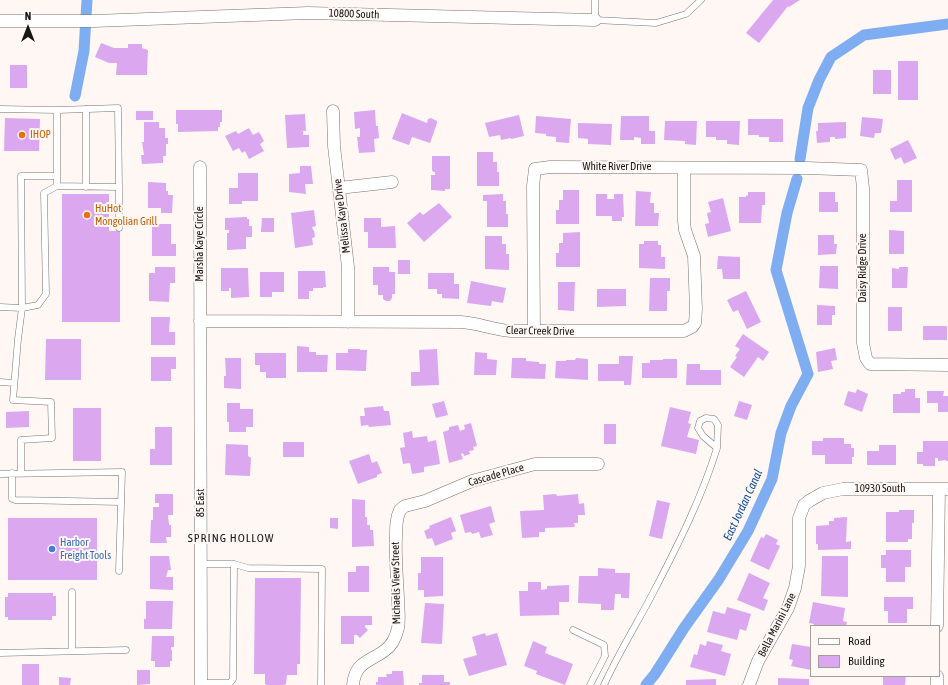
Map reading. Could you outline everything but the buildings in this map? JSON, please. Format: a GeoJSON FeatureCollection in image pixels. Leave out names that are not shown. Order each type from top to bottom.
{"type":"FeatureCollection","features":[{"type":"Feature","properties":{"kind":"street","name":"10800 South"},"geometry":{"type":"LineString","coordinates":[[0,21],[94,21],[308,12],[595,20]]}},
{"type":"Feature","properties":{"kind":"street","name":"Melissa Kaye Drive"},"geometry":{"type":"LineString","coordinates":[[333,111],[334,146],[348,267],[348,322]]}},
{"type":"Feature","properties":{"kind":"street","name":"Marsha Kaye Circle"},"geometry":{"type":"LineString","coordinates":[[200,167],[200,321]]}},
{"type":"Feature","properties":{"kind":"street","name":"White River Drive"},"geometry":{"type":"LineString","coordinates":[[534,331],[533,186],[535,169],[550,167],[860,170]]}},
{"type":"Feature","properties":{"kind":"street","name":"Clear Creek Drive"},"geometry":{"type":"LineString","coordinates":[[200,321],[465,322],[502,331],[679,332],[692,327],[695,323],[695,266],[692,248],[685,230],[684,168]]}},
{"type":"Feature","properties":{"kind":"street","name":"Daisy Ridge Drive"},"geometry":{"type":"LineString","coordinates":[[860,170],[863,188],[863,343],[866,358],[870,364],[948,365]]}},
{"type":"Feature","properties":{"kind":"street"},"geometry":{"type":"LineString","coordinates":[[339,188],[392,182]]}},
{"type":"Feature","properties":{"kind":"street","name":"85 East"},"geometry":{"type":"LineString","coordinates":[[200,321],[201,684]]}},
{"type":"Feature","properties":{"kind":"street","name":"Cascade Place"},"geometry":{"type":"LineString","coordinates":[[400,510],[405,506],[425,500],[472,481],[535,464],[598,464]]}},
{"type":"Feature","properties":{"kind":"street","name":"10930 South"},"geometry":{"type":"LineString","coordinates":[[814,498],[833,490],[843,489],[944,489]]}},
{"type":"Feature","properties":{"kind":"street"},"geometry":{"type":"LineString","coordinates":[[937,625],[944,489]]}},
{"type":"Feature","properties":{"kind":"street","name":"Bella Marini Lane"},"geometry":{"type":"LineString","coordinates":[[749,685],[758,661],[792,598],[798,577],[799,518],[804,505],[814,498]]}},
{"type":"Feature","properties":{"kind":"street","name":"Michaels View Street"},"geometry":{"type":"LineString","coordinates":[[353,685],[357,672],[362,664],[370,658],[385,651],[396,636],[399,618],[396,520],[400,510]]}},
{"type":"Feature","properties":{"kind":"lane"},"geometry":{"type":"LineString","coordinates":[[595,0],[595,20]]}},
{"type":"Feature","properties":{"kind":"lane","name":"10800 South"},"geometry":{"type":"LineString","coordinates":[[595,20],[656,22],[686,14],[701,0]]}},
{"type":"Feature","properties":{"kind":"lane"},"geometry":{"type":"LineString","coordinates":[[0,109],[57,110],[118,108],[119,228]]}},
{"type":"Feature","properties":{"kind":"lane"},"geometry":{"type":"LineString","coordinates":[[86,109],[86,187]]}},
{"type":"Feature","properties":{"kind":"lane"},"geometry":{"type":"LineString","coordinates":[[57,110],[57,186]]}},
{"type":"Feature","properties":{"kind":"lane"},"geometry":{"type":"LineString","coordinates":[[21,473],[21,440],[52,438],[51,402],[13,400],[22,308],[21,176],[57,176]]}},
{"type":"Feature","properties":{"kind":"lane"},"geometry":{"type":"LineString","coordinates":[[0,307],[22,308],[38,306],[46,294],[44,193],[57,186],[119,187]]}},
{"type":"Feature","properties":{"kind":"lane"},"geometry":{"type":"LineString","coordinates":[[0,382],[14,382]]}},
{"type":"Feature","properties":{"kind":"lane"},"geometry":{"type":"LineString","coordinates":[[604,685],[674,552],[709,474],[717,448],[718,425],[714,419],[706,418],[700,421],[698,428],[703,436],[717,448]]}},
{"type":"Feature","properties":{"kind":"lane"},"geometry":{"type":"LineString","coordinates":[[0,474],[122,472],[119,571]]}},
{"type":"Feature","properties":{"kind":"lane"},"geometry":{"type":"LineString","coordinates":[[12,473],[12,499],[15,500],[121,502]]}},
{"type":"Feature","properties":{"kind":"lane"},"geometry":{"type":"LineString","coordinates":[[201,564],[234,564],[248,568],[322,569],[321,685]]}},
{"type":"Feature","properties":{"kind":"lane"},"geometry":{"type":"LineString","coordinates":[[201,684],[230,684],[233,679],[234,564]]}},
{"type":"Feature","properties":{"kind":"lane"},"geometry":{"type":"LineString","coordinates":[[72,592],[72,651]]}},
{"type":"Feature","properties":{"kind":"lane"},"geometry":{"type":"LineString","coordinates":[[573,630],[604,645],[605,656],[590,685]]}},
{"type":"Feature","properties":{"kind":"lane"},"geometry":{"type":"LineString","coordinates":[[0,653],[126,650]]}},
{"type":"Feature","properties":{"kind":"waterway"},"geometry":{"type":"LineString","coordinates":[[75,96],[84,51],[87,0]]}},
{"type":"Feature","properties":{"kind":"waterway","name":"East Jordan Canal"},"geometry":{"type":"LineString","coordinates":[[800,159],[808,108],[819,80],[831,57],[864,35],[948,24]]}},
{"type":"Feature","properties":{"kind":"waterway","name":"East Jordan Canal"},"geometry":{"type":"LineString","coordinates":[[646,685],[719,579],[748,531],[772,479],[781,433],[791,406],[808,374],[776,270],[787,213],[797,179]]}},
{"type":"Feature","properties":{"kind":"place","name":"IHOP"},"geometry":{"type":"Point","coordinates":[22,135]}},
{"type":"Feature","properties":{"kind":"place","name":"HuHot Mongolian Grill"},"geometry":{"type":"Point","coordinates":[87,215]}},
{"type":"Feature","properties":{"kind":"place","name":"Harbor Freight Tools"},"geometry":{"type":"Point","coordinates":[52,549]}},
{"type":"Feature","properties":{"kind":"district","name":"SPRING HOLLOW"},"geometry":{"type":"Point","coordinates":[231,538]}}]}
